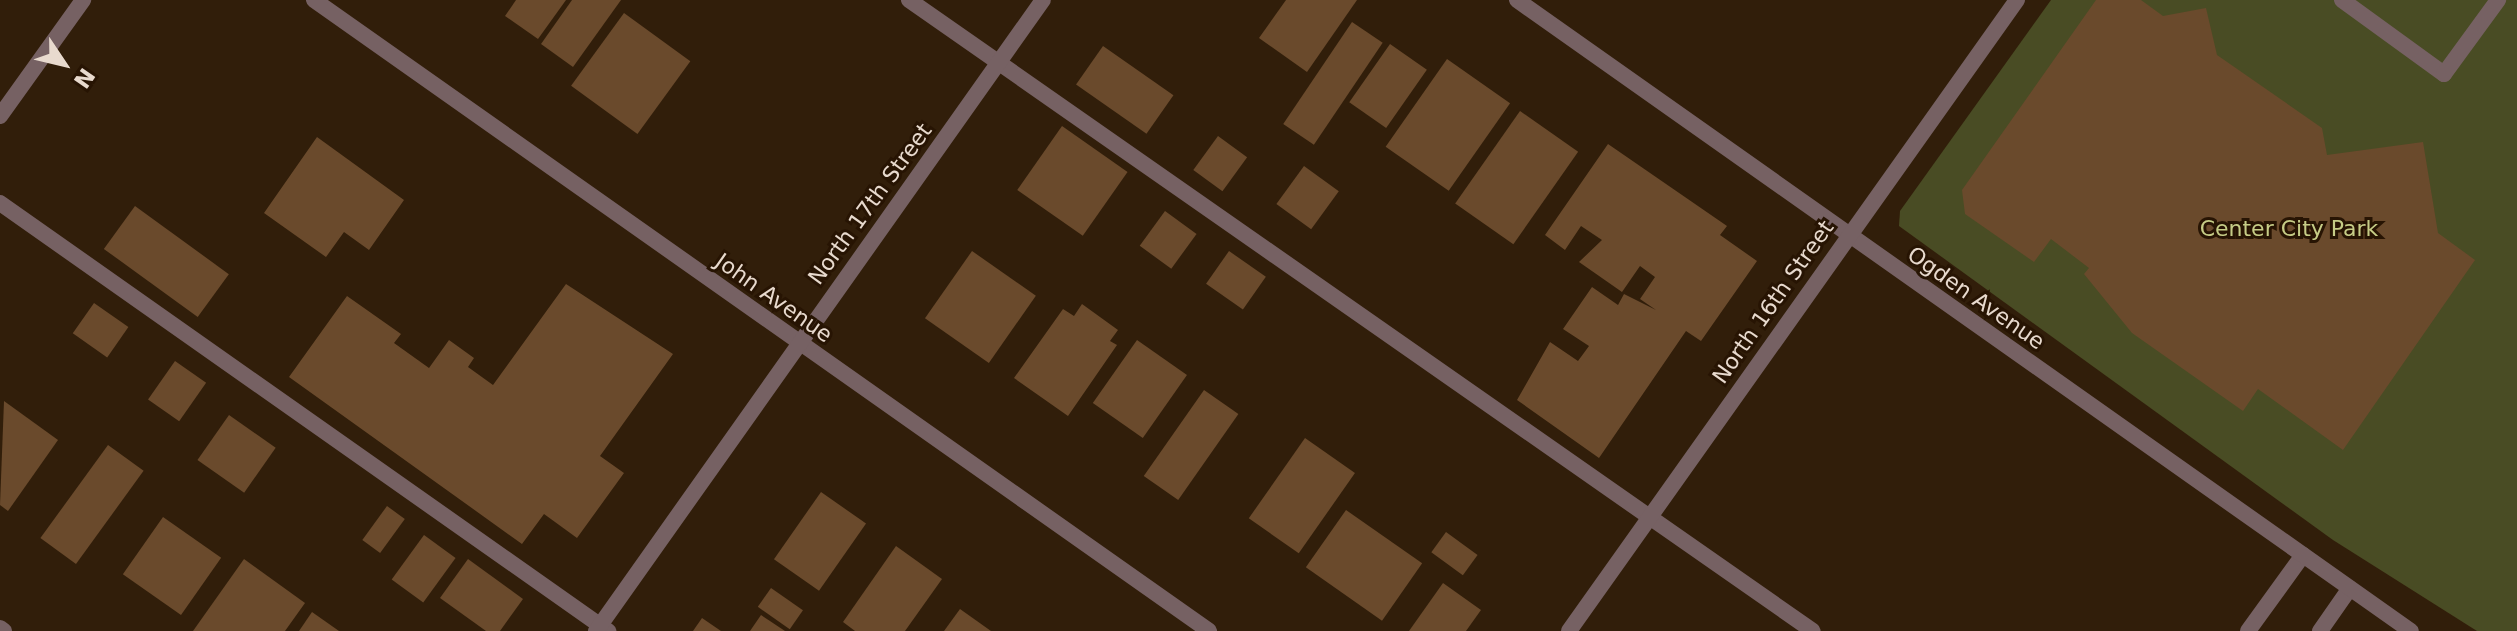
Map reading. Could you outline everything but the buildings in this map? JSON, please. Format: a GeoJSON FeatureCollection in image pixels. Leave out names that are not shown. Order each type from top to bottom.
{"type":"FeatureCollection","features":[{"type":"Feature","properties":{"kind":"street"},"geometry":{"type":"LineString","coordinates":[[0,116],[83,0]]}},
{"type":"Feature","properties":{"kind":"street","name":"John Avenue"},"geometry":{"type":"LineString","coordinates":[[314,0],[1209,631]]}},
{"type":"Feature","properties":{"kind":"street"},"geometry":{"type":"LineString","coordinates":[[909,0],[1813,631]]}},
{"type":"Feature","properties":{"kind":"street","name":"North 17th Street"},"geometry":{"type":"LineString","coordinates":[[602,629],[798,342],[1043,0]]}},
{"type":"Feature","properties":{"kind":"street","name":"Ogden Avenue"},"geometry":{"type":"LineString","coordinates":[[1517,0],[2411,631]]}},
{"type":"Feature","properties":{"kind":"street","name":"North 16th Street"},"geometry":{"type":"LineString","coordinates":[[1569,631],[1847,234],[2017,0]]}},
{"type":"Feature","properties":{"kind":"street"},"geometry":{"type":"LineString","coordinates":[[2342,0],[2444,74],[2498,0]]}},
{"type":"Feature","properties":{"kind":"street"},"geometry":{"type":"LineString","coordinates":[[0,203],[602,629]]}},
{"type":"Feature","properties":{"kind":"street"},"geometry":{"type":"LineString","coordinates":[[2248,631],[2303,555]]}},
{"type":"Feature","properties":{"kind":"street"},"geometry":{"type":"LineString","coordinates":[[2320,631],[2350,588]]}},
{"type":"Feature","properties":{"kind":"green space","name":"Center City Park"},"geometry":{"type":"Polygon","coordinates":[[[2051,0],[2517,0],[2517,631],[2477,631],[2333,540],[1899,226],[1900,211],[2051,0]]]}}]}
